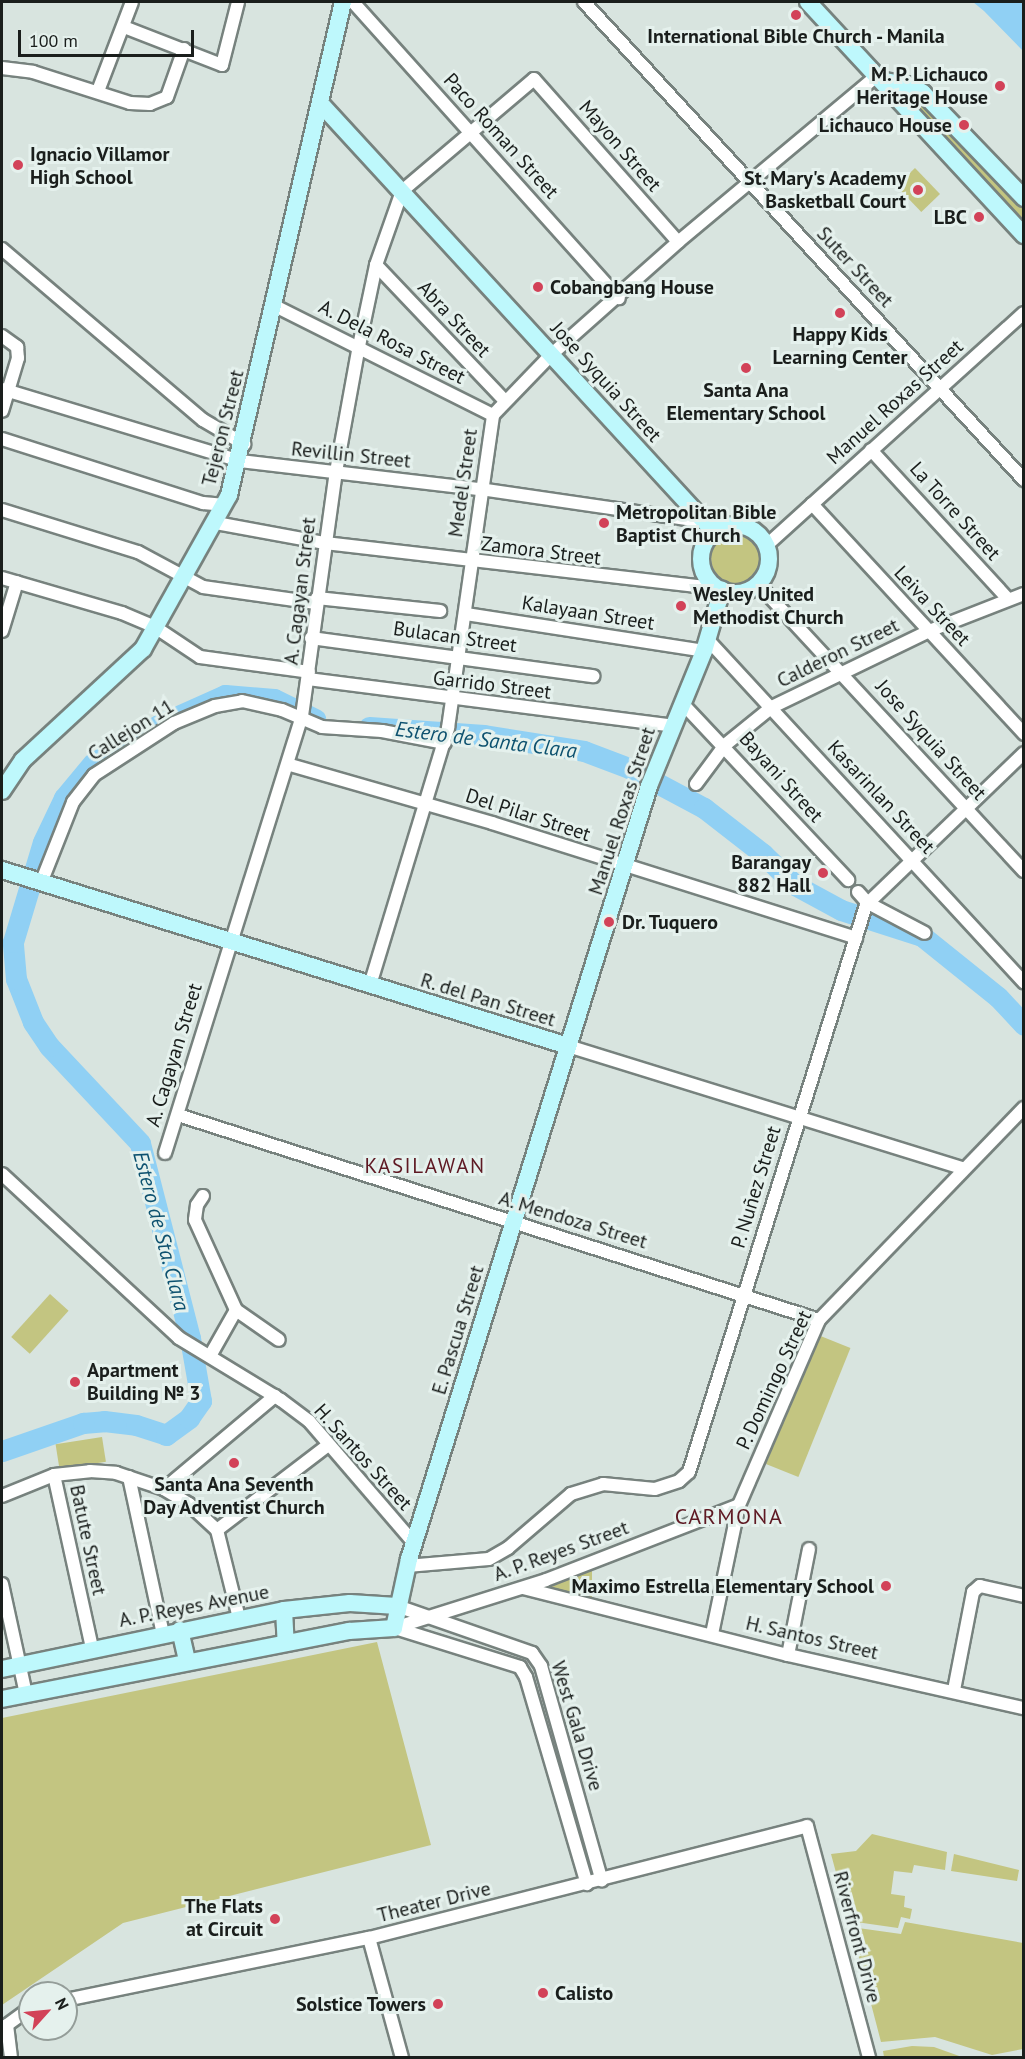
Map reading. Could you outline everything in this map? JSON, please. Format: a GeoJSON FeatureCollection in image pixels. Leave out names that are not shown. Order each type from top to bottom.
{"type":"FeatureCollection","features":[{"type":"Feature","properties":{"kind":"street"},"geometry":{"type":"LineString","coordinates":[[98,91],[132,2]]}},
{"type":"Feature","properties":{"kind":"street"},"geometry":{"type":"LineString","coordinates":[[124,27],[222,65],[238,2]]}},
{"type":"Feature","properties":{"kind":"street","name":"Tejeron Street"},"geometry":{"type":"LineString","coordinates":[[3,784],[60,724],[126,668],[155,627],[225,505],[244,444],[273,305],[343,2]]}},
{"type":"Feature","properties":{"kind":"street","name":"Paco Roman Street"},"geometry":{"type":"LineString","coordinates":[[353,2],[619,298]]}},
{"type":"Feature","properties":{"kind":"street","name":"Suter Street"},"geometry":{"type":"LineString","coordinates":[[584,2],[750,179],[1023,480]]}},
{"type":"Feature","properties":{"kind":"street"},"geometry":{"type":"LineString","coordinates":[[808,2],[881,78],[907,113],[1023,235]]}},
{"type":"Feature","properties":{"kind":"street"},"geometry":{"type":"LineString","coordinates":[[2,68],[33,72],[130,103],[150,104],[166,97],[184,49]]}},
{"type":"Feature","properties":{"kind":"street"},"geometry":{"type":"LineString","coordinates":[[881,78],[912,86],[923,93],[1023,198]]}},
{"type":"Feature","properties":{"kind":"street","name":"Medel Street"},"geometry":{"type":"LineString","coordinates":[[370,986],[427,804],[454,700],[480,489],[493,415],[504,400],[552,354],[619,298],[750,179],[881,78]]}},
{"type":"Feature","properties":{"kind":"street","name":"A. Cagayan Street"},"geometry":{"type":"LineString","coordinates":[[165,1154],[229,942],[290,765],[302,717],[316,601],[336,472],[376,265],[402,191],[531,79]]}},
{"type":"Feature","properties":{"kind":"street","name":"Mayon Street"},"geometry":{"type":"LineString","coordinates":[[531,79],[678,242]]}},
{"type":"Feature","properties":{"kind":"street","name":"Jose Syquia Street"},"geometry":{"type":"LineString","coordinates":[[320,103],[709,527]]}},
{"type":"Feature","properties":{"kind":"street"},"geometry":{"type":"LineString","coordinates":[[2,249],[203,420],[244,444]]}},
{"type":"Feature","properties":{"kind":"street","name":"Abra Street"},"geometry":{"type":"LineString","coordinates":[[376,265],[504,400]]}},
{"type":"Feature","properties":{"kind":"street","name":"A. Dela Rosa Street"},"geometry":{"type":"LineString","coordinates":[[273,305],[493,415]]}},
{"type":"Feature","properties":{"kind":"street","name":"Manuel Roxas Street"},"geometry":{"type":"LineString","coordinates":[[767,545],[1023,313]]}},
{"type":"Feature","properties":{"kind":"street"},"geometry":{"type":"LineString","coordinates":[[2,336],[17,347],[18,358],[5,390],[2,411]]}},
{"type":"Feature","properties":{"kind":"street","name":"Revillin Street"},"geometry":{"type":"LineString","coordinates":[[5,390],[240,461],[480,489],[709,527]]}},
{"type":"Feature","properties":{"kind":"street"},"geometry":{"type":"LineString","coordinates":[[2,439],[203,503],[225,505]]}},
{"type":"Feature","properties":{"kind":"street","name":"La Torre Street"},"geometry":{"type":"LineString","coordinates":[[872,450],[1008,599]]}},
{"type":"Feature","properties":{"kind":"street","name":"Leiva Street"},"geometry":{"type":"LineString","coordinates":[[812,504],[1023,734]]}},
{"type":"Feature","properties":{"kind":"street"},"geometry":{"type":"LineString","coordinates":[[2,510],[138,552],[184,574],[203,587],[316,601],[440,611]]}},
{"type":"Feature","properties":{"kind":"street","name":"Zamora Street"},"geometry":{"type":"LineString","coordinates":[[216,523],[325,543],[721,590]]}},
{"type":"Feature","properties":{"kind":"street"},"geometry":{"type":"LineString","coordinates":[[743,525],[753,529],[767,545],[768,568],[758,584],[741,592],[721,590],[708,579],[702,564],[709,527],[743,525]]}},
{"type":"Feature","properties":{"kind":"street","name":"Garrido Street"},"geometry":{"type":"LineString","coordinates":[[2,578],[122,613],[155,627],[200,657],[454,700],[673,726]]}},
{"type":"Feature","properties":{"kind":"street"},"geometry":{"type":"LineString","coordinates":[[2,631],[17,582]]}},
{"type":"Feature","properties":{"kind":"street","name":"Jose Syquia Street"},"geometry":{"type":"LineString","coordinates":[[758,584],[1023,872]]}},
{"type":"Feature","properties":{"kind":"street","name":"Manuel Roxas Street"},"geometry":{"type":"LineString","coordinates":[[568,1046],[649,786],[706,646],[721,590]]}},
{"type":"Feature","properties":{"kind":"street","name":"Calderon Street"},"geometry":{"type":"LineString","coordinates":[[696,784],[725,745],[772,707],[840,672],[929,631],[1023,594]]}},
{"type":"Feature","properties":{"kind":"street","name":"Kalayaan Street"},"geometry":{"type":"LineString","coordinates":[[466,614],[706,646]]}},
{"type":"Feature","properties":{"kind":"street","name":"Bulacan Street"},"geometry":{"type":"LineString","coordinates":[[311,638],[593,676]]}},
{"type":"Feature","properties":{"kind":"street","name":"Kasarinlan Street"},"geometry":{"type":"LineString","coordinates":[[706,646],[772,707],[1023,982]]}},
{"type":"Feature","properties":{"kind":"street","name":"Callejon 11"},"geometry":{"type":"LineString","coordinates":[[35,882],[73,802],[94,775],[174,723],[215,706],[242,701],[302,717],[322,727],[446,737]]}},
{"type":"Feature","properties":{"kind":"street","name":"Bayani Street"},"geometry":{"type":"LineString","coordinates":[[682,703],[725,745],[848,880]]}},
{"type":"Feature","properties":{"kind":"street"},"geometry":{"type":"LineString","coordinates":[[867,904],[1023,753]]}},
{"type":"Feature","properties":{"kind":"street","name":"Del Pilar Street"},"geometry":{"type":"LineString","coordinates":[[290,765],[427,804],[856,938]]}},
{"type":"Feature","properties":{"kind":"street","name":"R. del Pan Street"},"geometry":{"type":"LineString","coordinates":[[2,870],[370,986],[963,1168]]}},
{"type":"Feature","properties":{"kind":"street"},"geometry":{"type":"LineString","coordinates":[[858,892],[867,904],[925,933]]}},
{"type":"Feature","properties":{"kind":"street","name":"P. Nuñez Street"},"geometry":{"type":"LineString","coordinates":[[410,1556],[443,1563],[499,1554],[561,1500],[586,1488],[603,1484],[655,1488],[679,1481],[689,1472],[798,1117],[867,904]]}},
{"type":"Feature","properties":{"kind":"street","name":"E. Pascua Street"},"geometry":{"type":"LineString","coordinates":[[394,1628],[397,1606],[410,1556],[568,1046]]}},
{"type":"Feature","properties":{"kind":"street","name":"P. Domingo Street"},"geometry":{"type":"LineString","coordinates":[[712,1634],[739,1505],[819,1320],[1023,1108]]}},
{"type":"Feature","properties":{"kind":"street","name":"A. Mendoza Street"},"geometry":{"type":"LineString","coordinates":[[178,1115],[744,1294],[819,1320]]}},
{"type":"Feature","properties":{"kind":"street","name":"H. Santos Street"},"geometry":{"type":"LineString","coordinates":[[2,1174],[183,1340],[274,1396],[309,1421],[410,1556]]}},
{"type":"Feature","properties":{"kind":"street"},"geometry":{"type":"LineString","coordinates":[[203,1196],[197,1205],[195,1220],[236,1310],[279,1340]]}},
{"type":"Feature","properties":{"kind":"street"},"geometry":{"type":"LineString","coordinates":[[210,1356],[236,1310]]}},
{"type":"Feature","properties":{"kind":"street"},"geometry":{"type":"LineString","coordinates":[[164,1490],[274,1396]]}},
{"type":"Feature","properties":{"kind":"street"},"geometry":{"type":"LineString","coordinates":[[217,1530],[328,1445]]}},
{"type":"Feature","properties":{"kind":"street"},"geometry":{"type":"LineString","coordinates":[[2,1496],[54,1475],[90,1471],[129,1477],[164,1490],[189,1504],[217,1530],[239,1618]]}},
{"type":"Feature","properties":{"kind":"street","name":"Batute Street"},"geometry":{"type":"LineString","coordinates":[[54,1475],[92,1648]]}},
{"type":"Feature","properties":{"kind":"street"},"geometry":{"type":"LineString","coordinates":[[129,1477],[163,1634]]}},
{"type":"Feature","properties":{"kind":"street","name":"A. P. Reyes Street"},"geometry":{"type":"LineString","coordinates":[[394,1628],[523,1588],[739,1505]]}},
{"type":"Feature","properties":{"kind":"street"},"geometry":{"type":"LineString","coordinates":[[788,1655],[809,1549]]}},
{"type":"Feature","properties":{"kind":"street"},"geometry":{"type":"LineString","coordinates":[[2,1584],[26,1694]]}},
{"type":"Feature","properties":{"kind":"street","name":"H. Santos Street"},"geometry":{"type":"LineString","coordinates":[[523,1588],[788,1655],[1023,1706]]}},
{"type":"Feature","properties":{"kind":"street"},"geometry":{"type":"LineString","coordinates":[[954,1690],[976,1588],[1023,1596]]}},
{"type":"Feature","properties":{"kind":"street"},"geometry":{"type":"LineString","coordinates":[[349,1630],[350,1603]]}},
{"type":"Feature","properties":{"kind":"street","name":"A. P. Reyes Avenue"},"geometry":{"type":"LineString","coordinates":[[2,1669],[92,1648],[284,1610],[350,1603],[397,1606]]}},
{"type":"Feature","properties":{"kind":"street","name":"West Gala Drive"},"geometry":{"type":"LineString","coordinates":[[397,1606],[532,1653],[541,1666],[602,1881]]}},
{"type":"Feature","properties":{"kind":"street"},"geometry":{"type":"LineString","coordinates":[[284,1610],[286,1643]]}},
{"type":"Feature","properties":{"kind":"street"},"geometry":{"type":"LineString","coordinates":[[2,1699],[349,1630],[394,1628]]}},
{"type":"Feature","properties":{"kind":"street","name":"West Gala Drive"},"geometry":{"type":"LineString","coordinates":[[394,1628],[520,1667],[587,1884]]}},
{"type":"Feature","properties":{"kind":"street"},"geometry":{"type":"LineString","coordinates":[[180,1630],[187,1661]]}},
{"type":"Feature","properties":{"kind":"street"},"geometry":{"type":"LineString","coordinates":[[544,1741],[561,1736]]}},
{"type":"Feature","properties":{"kind":"street"},"geometry":{"type":"LineString","coordinates":[[556,1780],[572,1776]]}},
{"type":"Feature","properties":{"kind":"street","name":"Theater Drive"},"geometry":{"type":"LineString","coordinates":[[78,1998],[369,1938],[602,1881],[807,1826]]}},
{"type":"Feature","properties":{"kind":"street","name":"Riverfront Drive"},"geometry":{"type":"LineString","coordinates":[[807,1826],[869,2058]]}},
{"type":"Feature","properties":{"kind":"street"},"geometry":{"type":"LineString","coordinates":[[369,1938],[402,2058]]}},
{"type":"Feature","properties":{"kind":"street"},"geometry":{"type":"LineString","coordinates":[[11,2058],[5,2044],[4,2025],[18,2016]]}},
{"type":"Feature","properties":{"kind":"green space"},"geometry":{"type":"Polygon","coordinates":[[[911,92],[1023,206],[1023,229],[904,99],[911,92]]]}},
{"type":"Feature","properties":{"kind":"green space","name":"St. Mary's Academy Basketball Court"},"geometry":{"type":"Polygon","coordinates":[[[915,168],[940,194],[921,212],[896,186],[915,168]]]}},
{"type":"Feature","properties":{"kind":"green space"},"geometry":{"type":"Polygon","coordinates":[[[732,532],[742,532],[756,539],[763,558],[756,577],[742,584],[732,584],[722,580],[715,573],[711,563],[711,553],[715,543],[722,536],[732,532]]]}},
{"type":"Feature","properties":{"kind":"green space"},"geometry":{"type":"Polygon","coordinates":[[[50,1294],[69,1311],[30,1354],[11,1337],[50,1294]]]}},
{"type":"Feature","properties":{"kind":"green space"},"geometry":{"type":"Polygon","coordinates":[[[818,1335],[850,1348],[798,1477],[766,1464],[818,1335]]]}},
{"type":"Feature","properties":{"kind":"green space"},"geometry":{"type":"Polygon","coordinates":[[[102,1437],[106,1462],[59,1469],[56,1444],[102,1437]]]}},
{"type":"Feature","properties":{"kind":"green space"},"geometry":{"type":"Polygon","coordinates":[[[592,1567],[592,1599],[549,1589],[550,1582],[592,1567]]]}},
{"type":"Feature","properties":{"kind":"green space"},"geometry":{"type":"Polygon","coordinates":[[[377,1642],[431,1845],[123,1923],[37,1981],[18,1981],[18,1994],[2,2005],[2,1718],[377,1642]]]}},
{"type":"Feature","properties":{"kind":"green space"},"geometry":{"type":"Polygon","coordinates":[[[872,1834],[947,1852],[945,1870],[914,1865],[912,1873],[894,1871],[891,1894],[905,1896],[904,1907],[912,1909],[910,1919],[901,1917],[898,1928],[849,1921],[831,1854],[856,1851],[872,1834]]]}},
{"type":"Feature","properties":{"kind":"green space"},"geometry":{"type":"Polygon","coordinates":[[[954,1854],[1019,1870],[1017,1881],[951,1871],[954,1854]]]}},
{"type":"Feature","properties":{"kind":"green space"},"geometry":{"type":"Polygon","coordinates":[[[905,1922],[1023,1943],[1023,2049],[992,2055],[935,2037],[881,2042],[851,1927],[901,1934],[905,1922]]]}},
{"type":"Feature","properties":{"kind":"green space"},"geometry":{"type":"Polygon","coordinates":[[[912,2046],[934,2047],[962,2057],[884,2057],[883,2051],[912,2046]]]}},
{"type":"Feature","properties":{"kind":"water"},"geometry":{"type":"Polygon","coordinates":[[[973,2],[1023,2],[1023,51],[984,11],[973,2]]]}},
{"type":"Feature","properties":{"kind":"waterway","name":"Estero de Sta. Clara"},"geometry":{"type":"LineString","coordinates":[[2,1451],[83,1423],[104,1421],[136,1425],[166,1435],[189,1418],[201,1401],[190,1338],[140,1143],[49,1046],[33,1022],[16,979],[13,942],[43,842],[64,798],[93,763],[160,724],[225,695],[274,699],[315,719]]}},
{"type":"Feature","properties":{"kind":"waterway","name":"Estero de Santa Clara"},"geometry":{"type":"LineString","coordinates":[[369,727],[484,735],[584,751],[629,768],[704,808],[763,854],[795,885],[841,910],[922,936],[998,997],[1024,1025]]}},
{"type":"Feature","properties":{"kind":"place","name":"International Bible Church - Manila"},"geometry":{"type":"Point","coordinates":[796,15]}},
{"type":"Feature","properties":{"kind":"place","name":"M. P. Lichauco Heritage House"},"geometry":{"type":"Point","coordinates":[1000,86]}},
{"type":"Feature","properties":{"kind":"place","name":"Lichauco House"},"geometry":{"type":"Point","coordinates":[964,125]}},
{"type":"Feature","properties":{"kind":"place","name":"Ignacio Villamor High School"},"geometry":{"type":"Point","coordinates":[18,165]}},
{"type":"Feature","properties":{"kind":"place","name":"St. Mary's Academy Basketball Court"},"geometry":{"type":"Point","coordinates":[918,190]}},
{"type":"Feature","properties":{"kind":"place","name":"LBC"},"geometry":{"type":"Point","coordinates":[979,217]}},
{"type":"Feature","properties":{"kind":"place","name":"Cobangbang House"},"geometry":{"type":"Point","coordinates":[538,287]}},
{"type":"Feature","properties":{"kind":"place","name":"Happy Kids Learning Center"},"geometry":{"type":"Point","coordinates":[840,313]}},
{"type":"Feature","properties":{"kind":"place","name":"Santa Ana Elementary School"},"geometry":{"type":"Point","coordinates":[746,368]}},
{"type":"Feature","properties":{"kind":"place","name":"Metropolitan Bible Baptist Church"},"geometry":{"type":"Point","coordinates":[604,523]}},
{"type":"Feature","properties":{"kind":"place","name":"Wesley United Methodist Church"},"geometry":{"type":"Point","coordinates":[681,606]}},
{"type":"Feature","properties":{"kind":"place","name":"Barangay 882 Hall"},"geometry":{"type":"Point","coordinates":[823,873]}},
{"type":"Feature","properties":{"kind":"place","name":"Dr. Tuquero"},"geometry":{"type":"Point","coordinates":[609,922]}},
{"type":"Feature","properties":{"kind":"place","name":"Apartment Building № 3"},"geometry":{"type":"Point","coordinates":[75,1382]}},
{"type":"Feature","properties":{"kind":"place","name":"Santa Ana Seventh Day Adventist Church"},"geometry":{"type":"Point","coordinates":[234,1463]}},
{"type":"Feature","properties":{"kind":"place","name":"Maximo Estrella Elementary School"},"geometry":{"type":"Point","coordinates":[886,1586]}},
{"type":"Feature","properties":{"kind":"place","name":"The Flats at Circuit"},"geometry":{"type":"Point","coordinates":[275,1919]}},
{"type":"Feature","properties":{"kind":"place","name":"Calisto"},"geometry":{"type":"Point","coordinates":[543,1993]}},
{"type":"Feature","properties":{"kind":"place","name":"Solstice Towers"},"geometry":{"type":"Point","coordinates":[438,2004]}},
{"type":"Feature","properties":{"kind":"district","name":"KASILAWAN"},"geometry":{"type":"Point","coordinates":[425,1166]}},
{"type":"Feature","properties":{"kind":"district","name":"CARMONA"},"geometry":{"type":"Point","coordinates":[729,1517]}}]}
